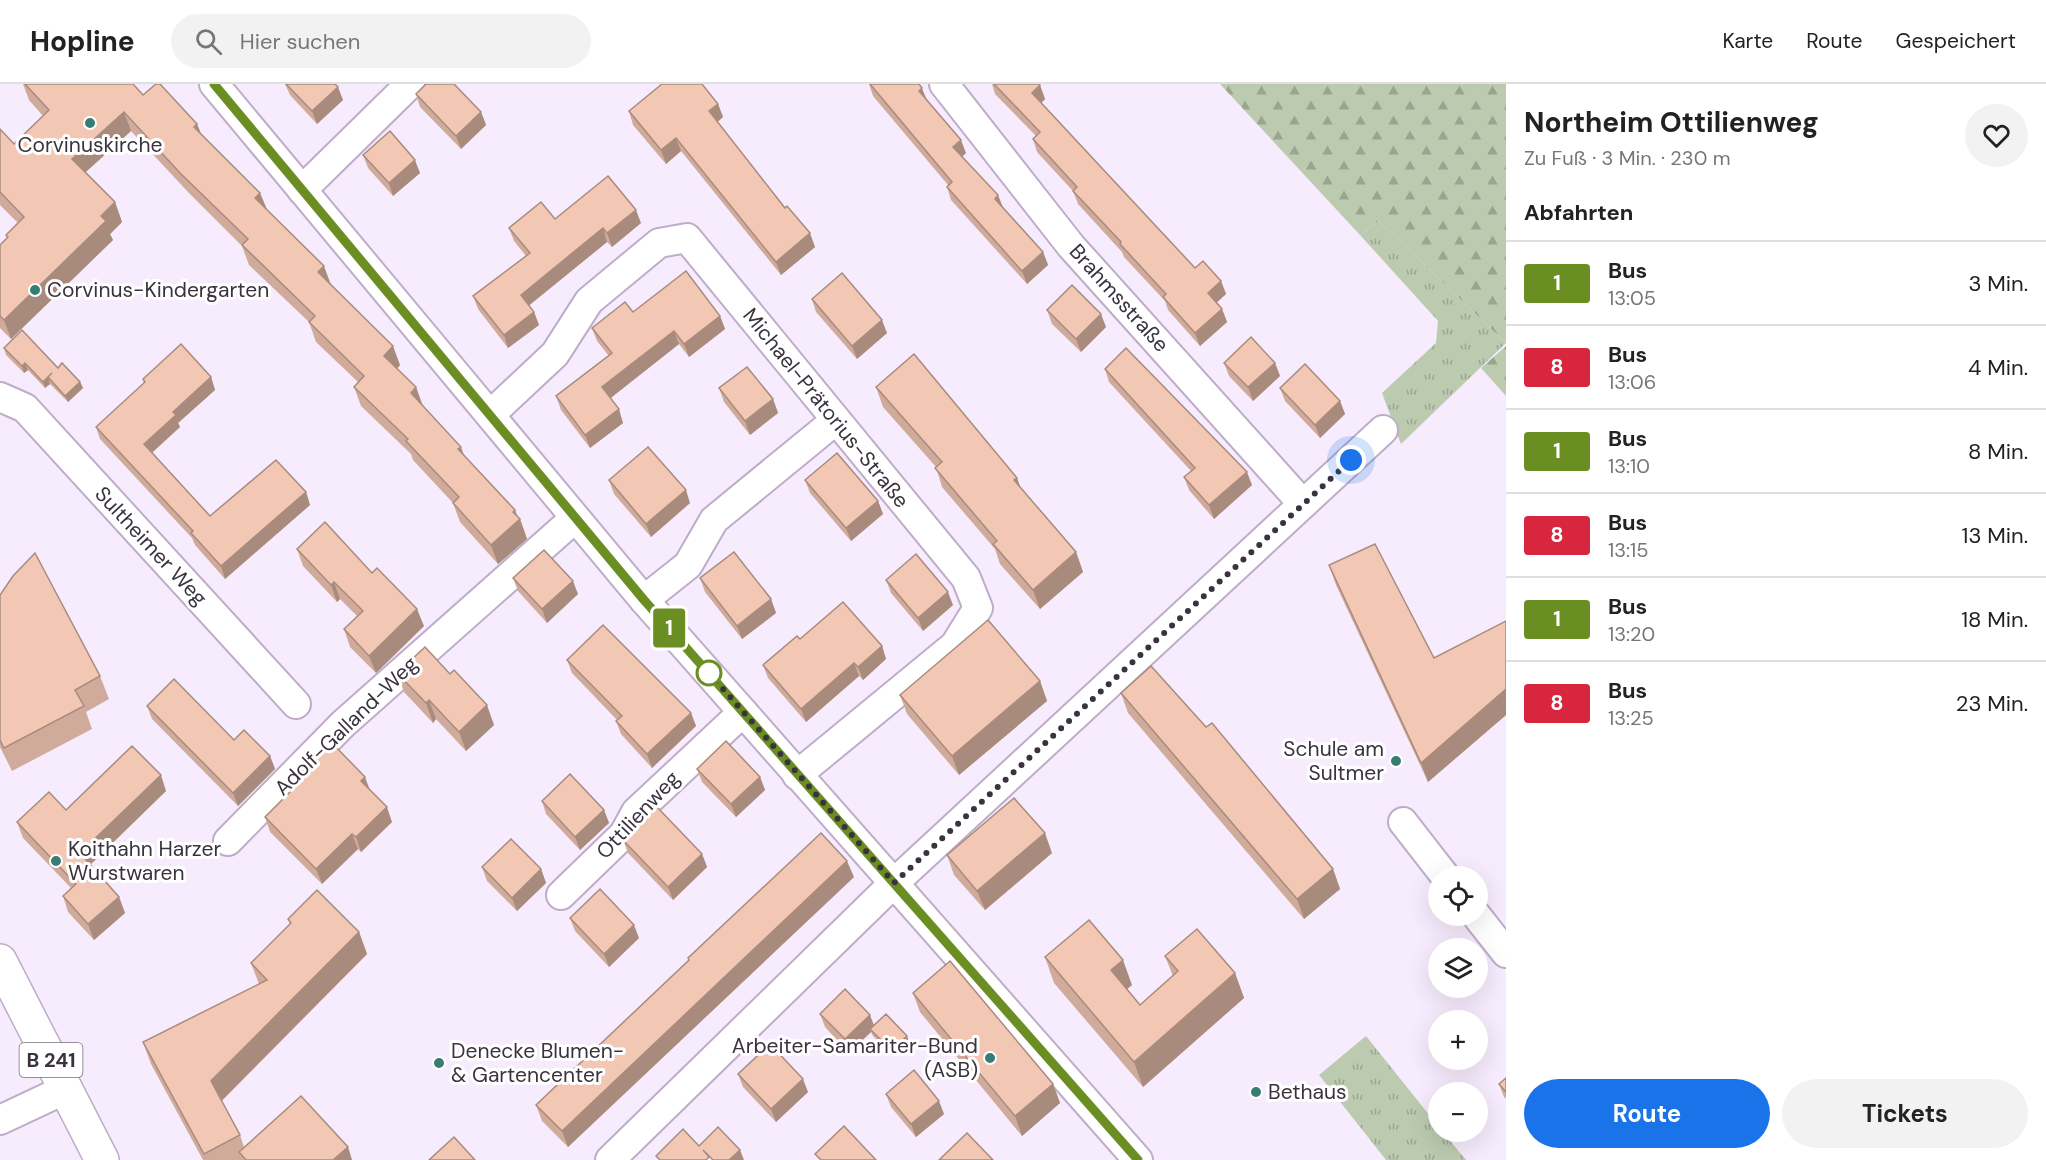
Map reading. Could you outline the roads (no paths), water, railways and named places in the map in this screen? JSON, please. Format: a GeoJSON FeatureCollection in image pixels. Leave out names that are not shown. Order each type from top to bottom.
{"type":"FeatureCollection","features":[{"type":"Feature","properties":{"kind":"main road","name":"B 241"},"geometry":{"type":"LineString","coordinates":[[0,961],[102,1160]]}},
{"type":"Feature","properties":{"kind":"street"},"geometry":{"type":"LineString","coordinates":[[214,84],[644,600],[1138,1160]]}},
{"type":"Feature","properties":{"kind":"street"},"geometry":{"type":"LineString","coordinates":[[302,190],[410,84]]}},
{"type":"Feature","properties":{"kind":"street","name":"Brahmsstraße"},"geometry":{"type":"LineString","coordinates":[[944,84],[1071,246],[1303,504]]}},
{"type":"Feature","properties":{"kind":"street","name":"Michael-Prätorius-Straße"},"geometry":{"type":"LineString","coordinates":[[490,415],[555,354],[589,301],[659,243],[687,238],[966,578],[978,608],[955,645],[797,776]]}},
{"type":"Feature","properties":{"kind":"street","name":"Sultheimer Weg"},"geometry":{"type":"LineString","coordinates":[[0,397],[25,408],[296,704]]}},
{"type":"Feature","properties":{"kind":"street"},"geometry":{"type":"LineString","coordinates":[[644,600],[688,565],[714,520],[836,420]]}},
{"type":"Feature","properties":{"kind":"street"},"geometry":{"type":"LineString","coordinates":[[610,1160],[894,883],[1383,430]]}},
{"type":"Feature","properties":{"kind":"street","name":"Adolf-Galland-Weg"},"geometry":{"type":"LineString","coordinates":[[228,841],[343,724],[575,518]]}},
{"type":"Feature","properties":{"kind":"street","name":"Ottilienweg"},"geometry":{"type":"LineString","coordinates":[[561,895],[624,834],[636,812],[743,711]]}},
{"type":"Feature","properties":{"kind":"street"},"geometry":{"type":"LineString","coordinates":[[1403,822],[1437,866]]}},
{"type":"Feature","properties":{"kind":"street"},"geometry":{"type":"LineString","coordinates":[[1485,926],[1506,953]]}},
{"type":"Feature","properties":{"kind":"street"},"geometry":{"type":"LineString","coordinates":[[0,1120],[66,1089]]}},
{"type":"Feature","properties":{"kind":"place","name":"Corvinuskirche"},"geometry":{"type":"Point","coordinates":[90,123]}},
{"type":"Feature","properties":{"kind":"place","name":"Corvinus-Kindergarten"},"geometry":{"type":"Point","coordinates":[35,290]}},
{"type":"Feature","properties":{"kind":"place","name":"Schule am Sultmer"},"geometry":{"type":"Point","coordinates":[1396,761]}},
{"type":"Feature","properties":{"kind":"place","name":"Koithahn Harzer Wurstwaren"},"geometry":{"type":"Point","coordinates":[56,861]}},
{"type":"Feature","properties":{"kind":"place","name":"Arbeiter-Samariter-Bund (ASB)"},"geometry":{"type":"Point","coordinates":[990,1058]}},
{"type":"Feature","properties":{"kind":"place","name":"Denecke Blumen- & Gartencenter"},"geometry":{"type":"Point","coordinates":[439,1063]}},
{"type":"Feature","properties":{"kind":"place","name":"Bethaus"},"geometry":{"type":"Point","coordinates":[1256,1092]}}]}
